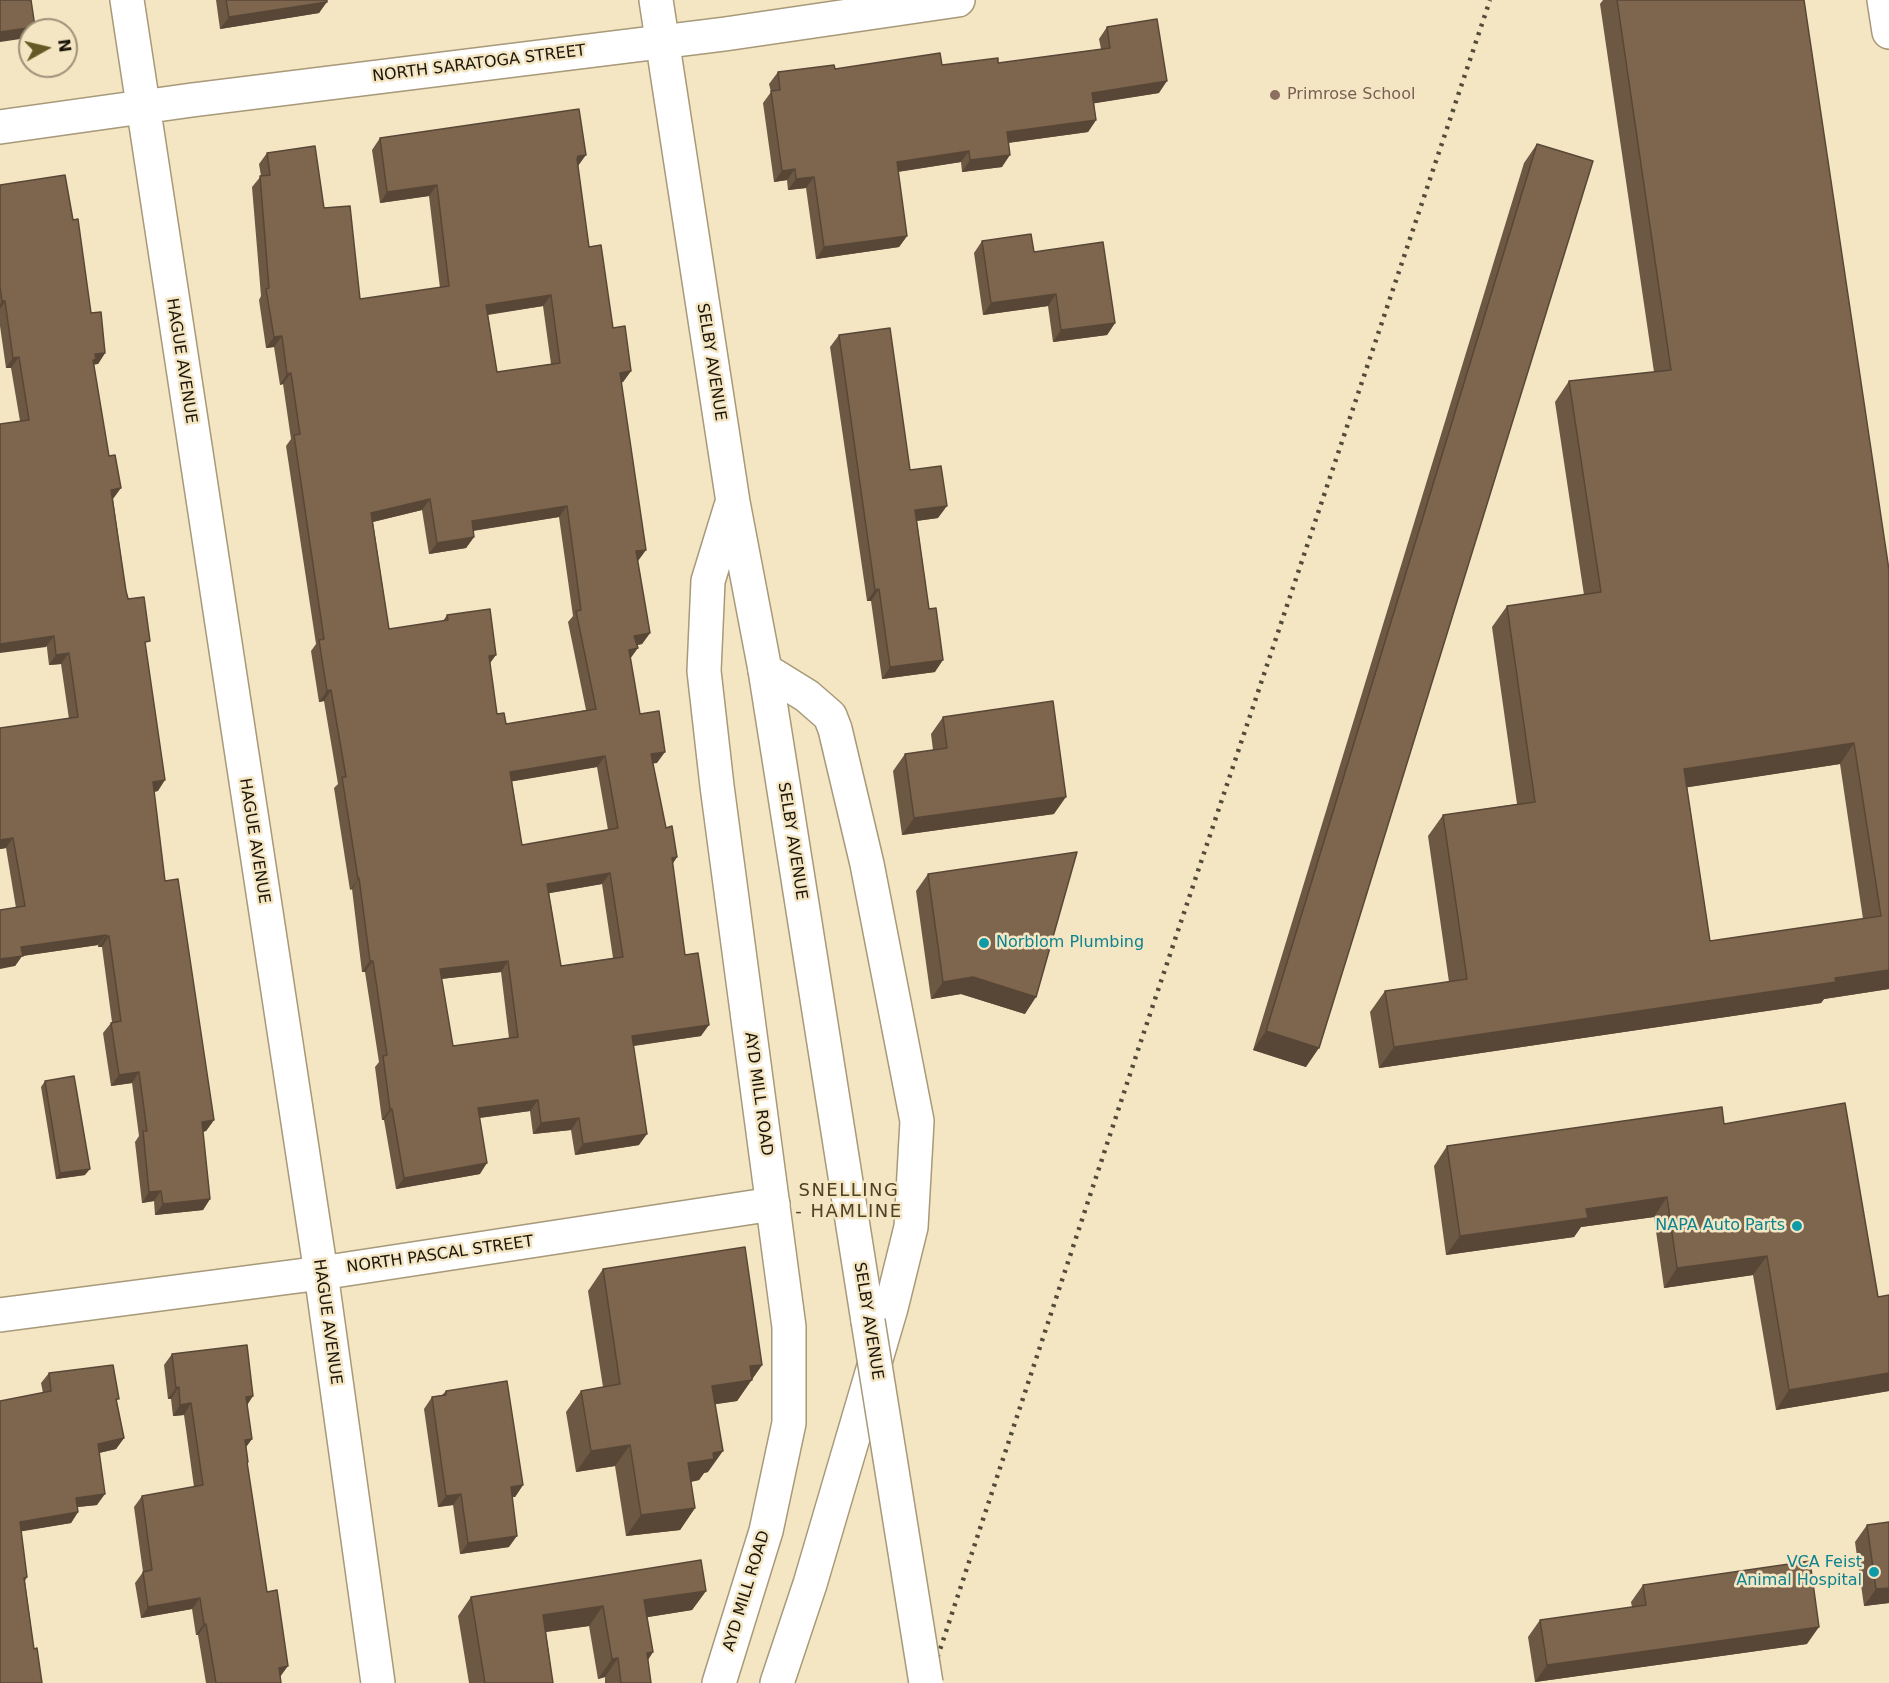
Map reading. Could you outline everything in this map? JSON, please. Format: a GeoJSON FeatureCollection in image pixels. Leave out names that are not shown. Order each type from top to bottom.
{"type":"FeatureCollection","features":[{"type":"Feature","properties":{"kind":"street","name":"HAGUE AVENUE"},"geometry":{"type":"LineString","coordinates":[[127,0],[321,1273],[378,1683]]}},
{"type":"Feature","properties":{"kind":"street","name":"SELBY AVENUE"},"geometry":{"type":"LineString","coordinates":[[656,0],[733,502],[765,670],[926,1683]]}},
{"type":"Feature","properties":{"kind":"street","name":"NORTH SARATOGA STREET"},"geometry":{"type":"LineString","coordinates":[[0,127],[958,0]]}},
{"type":"Feature","properties":{"kind":"street"},"geometry":{"type":"LineString","coordinates":[[1884,0],[1889,32]]}},
{"type":"Feature","properties":{"kind":"street","name":"AYD MILL ROAD"},"geometry":{"type":"LineString","coordinates":[[719,1683],[766,1531],[789,1423],[789,1327],[717,786],[704,671],[708,581],[733,502]]}},
{"type":"Feature","properties":{"kind":"street"},"geometry":{"type":"LineString","coordinates":[[765,670],[807,696],[830,716],[836,729],[867,864],[916,1121],[911,1227],[891,1308],[810,1584],[777,1683]]}},
{"type":"Feature","properties":{"kind":"street","name":"NORTH PASCAL STREET"},"geometry":{"type":"LineString","coordinates":[[0,1315],[321,1273],[773,1204]]}},
{"type":"Feature","properties":{"kind":"building"},"geometry":{"type":"Polygon","coordinates":[[[0,0],[31,0],[34,18],[18,18],[18,29],[0,32],[0,0]]]}},
{"type":"Feature","properties":{"kind":"building"},"geometry":{"type":"Polygon","coordinates":[[[226,0],[327,0],[327,2],[229,17],[226,0]]]}},
{"type":"Feature","properties":{"kind":"building"},"geometry":{"type":"Polygon","coordinates":[[[1617,0],[1804,0],[1889,570],[1889,970],[1835,978],[1836,982],[1394,1047],[1385,991],[1467,979],[1443,815],[1535,802],[1507,606],[1601,592],[1569,381],[1671,370],[1617,0]],[[1854,743],[1684,769],[1710,941],[1881,916],[1854,743]]]}},
{"type":"Feature","properties":{"kind":"building"},"geometry":{"type":"Polygon","coordinates":[[[1157,19],[1167,81],[1092,93],[1096,120],[1007,132],[1010,155],[970,160],[969,151],[897,162],[907,236],[824,247],[814,177],[796,179],[795,169],[782,171],[771,91],[780,90],[778,72],[834,65],[835,69],[940,53],[942,65],[998,58],[998,63],[1110,48],[1107,27],[1157,19]]]}},
{"type":"Feature","properties":{"kind":"building"},"geometry":{"type":"Polygon","coordinates":[[[579,109],[586,155],[578,156],[577,159],[589,247],[601,245],[613,328],[625,326],[631,371],[620,373],[646,550],[636,551],[650,633],[634,636],[638,648],[629,650],[640,714],[659,711],[665,752],[651,754],[666,828],[672,826],[677,857],[672,858],[685,955],[698,953],[709,1025],[632,1036],[647,1134],[583,1144],[579,1118],[541,1123],[538,1100],[478,1108],[487,1163],[404,1178],[392,1109],[390,1109],[383,1056],[387,1055],[342,777],[346,777],[331,690],[327,691],[319,640],[324,639],[294,435],[300,434],[291,373],[287,374],[282,336],[274,337],[266,289],[269,288],[260,176],[270,175],[267,153],[315,146],[324,208],[350,206],[360,299],[449,286],[437,185],[387,192],[380,138],[579,109]],[[551,295],[486,305],[497,372],[560,363],[551,295]],[[430,499],[371,513],[389,629],[448,620],[447,615],[490,609],[496,655],[489,656],[497,714],[504,713],[506,724],[596,709],[576,611],[581,610],[567,506],[472,521],[474,537],[437,543],[430,499]],[[605,756],[510,772],[522,845],[618,828],[605,756]],[[610,873],[547,884],[561,966],[623,957],[610,873]],[[508,961],[440,969],[453,1046],[518,1037],[508,961]]]}},
{"type":"Feature","properties":{"kind":"building"},"geometry":{"type":"Polygon","coordinates":[[[1537,144],[1593,161],[1319,1048],[1266,1031],[1537,144]]]}},
{"type":"Feature","properties":{"kind":"building"},"geometry":{"type":"Polygon","coordinates":[[[65,175],[73,220],[78,219],[91,313],[101,312],[105,353],[95,354],[96,360],[93,360],[109,456],[115,455],[121,488],[111,490],[126,591],[128,599],[144,597],[150,641],[145,642],[165,780],[153,782],[165,881],[178,879],[214,1120],[202,1122],[210,1199],[163,1204],[161,1191],[149,1192],[143,1131],[147,1131],[139,1072],[119,1075],[111,1023],[121,1021],[109,936],[21,947],[23,956],[0,959],[0,910],[25,906],[13,838],[0,840],[0,728],[78,717],[69,653],[56,655],[54,636],[0,644],[0,424],[29,420],[19,357],[13,358],[5,301],[2,301],[0,286],[0,185],[65,175]]]}},
{"type":"Feature","properties":{"kind":"building"},"geometry":{"type":"Polygon","coordinates":[[[1031,234],[1034,252],[1103,242],[1115,323],[1061,330],[1056,294],[991,303],[982,241],[1031,234]]]}},
{"type":"Feature","properties":{"kind":"building"},"geometry":{"type":"Polygon","coordinates":[[[890,328],[910,470],[941,466],[947,506],[915,510],[929,609],[936,608],[943,660],[890,667],[879,589],[875,590],[839,335],[890,328]]]}},
{"type":"Feature","properties":{"kind":"building"},"geometry":{"type":"Polygon","coordinates":[[[1053,701],[1066,797],[914,818],[905,754],[947,748],[943,717],[1053,701]]]}},
{"type":"Feature","properties":{"kind":"building","name":"Norblom Plumbing"},"geometry":{"type":"Polygon","coordinates":[[[1077,852],[1036,997],[973,977],[943,982],[928,874],[1077,852]]]}},
{"type":"Feature","properties":{"kind":"building"},"geometry":{"type":"Polygon","coordinates":[[[74,1076],[90,1169],[60,1173],[45,1081],[74,1076]]]}},
{"type":"Feature","properties":{"kind":"building"},"geometry":{"type":"Polygon","coordinates":[[[1845,1103],[1878,1297],[1889,1295],[1889,1373],[1789,1390],[1767,1256],[1677,1268],[1667,1197],[1586,1209],[1588,1218],[1460,1236],[1447,1146],[1722,1107],[1724,1124],[1845,1103]]]}},
{"type":"Feature","properties":{"kind":"building"},"geometry":{"type":"Polygon","coordinates":[[[745,1247],[762,1365],[750,1366],[752,1380],[712,1386],[723,1451],[713,1453],[714,1459],[688,1463],[695,1508],[641,1515],[630,1445],[591,1451],[581,1391],[620,1384],[603,1269],[745,1247]]]}},
{"type":"Feature","properties":{"kind":"building"},"geometry":{"type":"Polygon","coordinates":[[[247,1345],[253,1396],[246,1397],[252,1439],[245,1440],[247,1462],[267,1592],[277,1590],[288,1666],[279,1668],[281,1683],[216,1683],[200,1598],[148,1607],[143,1572],[152,1570],[142,1496],[203,1485],[191,1403],[180,1405],[179,1387],[176,1388],[172,1354],[247,1345]]]}},
{"type":"Feature","properties":{"kind":"building"},"geometry":{"type":"Polygon","coordinates":[[[113,1365],[119,1399],[116,1399],[124,1438],[98,1444],[105,1494],[76,1498],[78,1512],[20,1522],[27,1577],[24,1578],[34,1649],[37,1648],[42,1683],[0,1683],[0,1401],[51,1391],[49,1373],[113,1365]]]}},
{"type":"Feature","properties":{"kind":"building"},"geometry":{"type":"Polygon","coordinates":[[[507,1381],[523,1485],[511,1487],[517,1536],[468,1543],[461,1494],[446,1496],[432,1397],[446,1395],[446,1391],[507,1381]]]}},
{"type":"Feature","properties":{"kind":"building"},"geometry":{"type":"Polygon","coordinates":[[[1889,1522],[1889,1588],[1876,1589],[1867,1525],[1889,1522]]]}},
{"type":"Feature","properties":{"kind":"building"},"geometry":{"type":"Polygon","coordinates":[[[701,1560],[706,1591],[644,1600],[653,1652],[647,1653],[651,1683],[621,1683],[618,1658],[612,1659],[603,1606],[543,1615],[553,1683],[485,1683],[471,1597],[701,1560]]]}},
{"type":"Feature","properties":{"kind":"building"},"geometry":{"type":"Polygon","coordinates":[[[1810,1561],[1819,1627],[1547,1665],[1540,1620],[1646,1605],[1643,1585],[1810,1561]]]}},
{"type":"Feature","properties":{"kind":"railway"},"geometry":{"type":"LineString","coordinates":[[929,1683],[1141,1041],[1490,0]]}},
{"type":"Feature","properties":{"kind":"place","name":"Primrose School"},"geometry":{"type":"Point","coordinates":[1275,95]}},
{"type":"Feature","properties":{"kind":"place","name":"Norblom Plumbing"},"geometry":{"type":"Point","coordinates":[984,943]}},
{"type":"Feature","properties":{"kind":"place","name":"NAPA Auto Parts"},"geometry":{"type":"Point","coordinates":[1797,1226]}},
{"type":"Feature","properties":{"kind":"place","name":"VCA Feist Animal Hospital"},"geometry":{"type":"Point","coordinates":[1874,1572]}},
{"type":"Feature","properties":{"kind":"district","name":"SNELLING - HAMLINE"},"geometry":{"type":"Point","coordinates":[849,1201]}}]}
